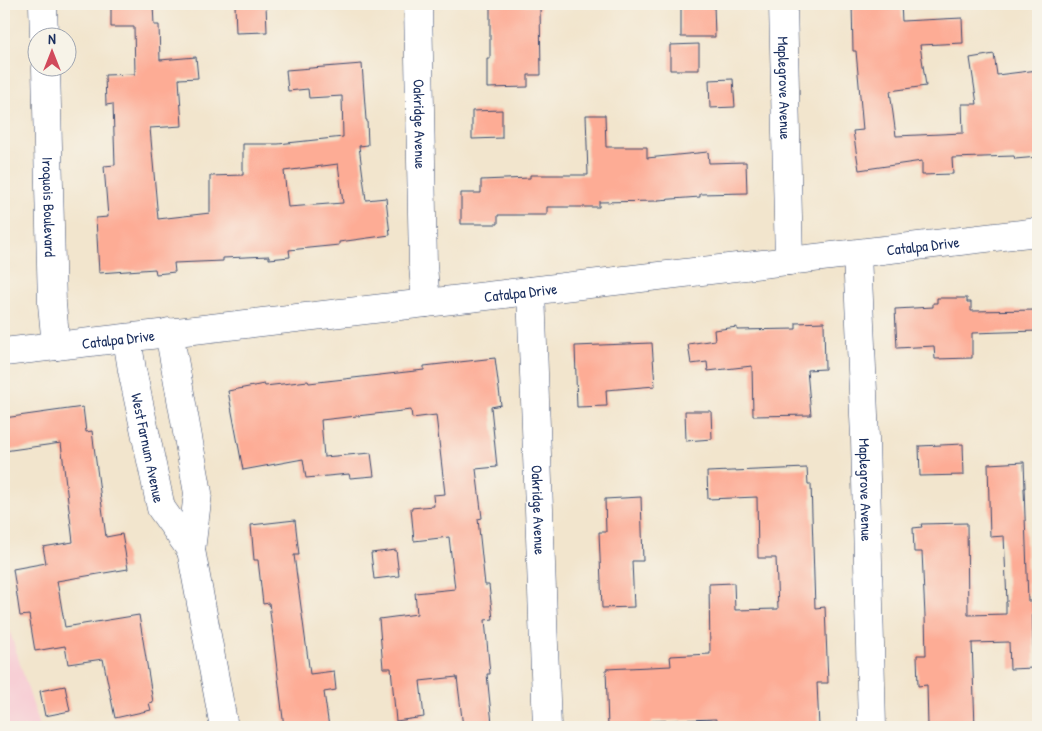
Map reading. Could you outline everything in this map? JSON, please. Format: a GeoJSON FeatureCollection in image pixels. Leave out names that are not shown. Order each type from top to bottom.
{"type":"FeatureCollection","features":[{"type":"Feature","properties":{"kind":"street"},"geometry":{"type":"LineString","coordinates":[[43,4],[44,28]]}},
{"type":"Feature","properties":{"kind":"street","name":"Oakridge Avenue"},"geometry":{"type":"LineString","coordinates":[[418,4],[423,265],[426,303]]}},
{"type":"Feature","properties":{"kind":"street","name":"Maplegrove Avenue"},"geometry":{"type":"LineString","coordinates":[[783,4],[789,261]]}},
{"type":"Feature","properties":{"kind":"street","name":"Iroquois Boulevard"},"geometry":{"type":"LineString","coordinates":[[46,78],[52,304],[56,346]]}},
{"type":"Feature","properties":{"kind":"street","name":"Catalpa Drive"},"geometry":{"type":"LineString","coordinates":[[4,352],[1038,232]]}},
{"type":"Feature","properties":{"kind":"street","name":"Maplegrove Avenue"},"geometry":{"type":"LineString","coordinates":[[857,254],[865,438],[872,727]]}},
{"type":"Feature","properties":{"kind":"street","name":"Oakridge Avenue"},"geometry":{"type":"LineString","coordinates":[[531,291],[547,727]]}},
{"type":"Feature","properties":{"kind":"street","name":"West Farnum Avenue"},"geometry":{"type":"LineString","coordinates":[[169,332],[198,493],[191,550],[224,727]]}},
{"type":"Feature","properties":{"kind":"street","name":"West Farnum Avenue"},"geometry":{"type":"LineString","coordinates":[[127,338],[161,508],[191,550]]}},
{"type":"Feature","properties":{"kind":"shaded area"},"geometry":{"type":"Polygon","coordinates":[[[4,613],[40,727],[4,727],[4,613]]]}},
{"type":"Feature","properties":{"kind":"building"},"geometry":{"type":"Polygon","coordinates":[[[111,4],[153,4],[154,25],[159,25],[160,60],[196,57],[198,78],[179,79],[182,126],[150,128],[158,219],[210,213],[210,176],[243,175],[243,144],[278,144],[343,137],[342,96],[309,98],[308,89],[288,91],[286,70],[362,64],[368,145],[359,146],[366,200],[386,198],[390,235],[339,242],[339,245],[289,250],[290,257],[269,259],[269,256],[223,258],[223,261],[174,263],[175,272],[156,274],[155,269],[99,273],[96,218],[108,217],[104,166],[115,165],[113,104],[106,105],[105,75],[135,74],[134,27],[111,27],[111,4]],[[338,164],[284,171],[288,207],[343,203],[338,164]]]}},
{"type":"Feature","properties":{"kind":"building"},"geometry":{"type":"Polygon","coordinates":[[[235,4],[266,4],[267,32],[236,33],[235,4]]]}},
{"type":"Feature","properties":{"kind":"building"},"geometry":{"type":"Polygon","coordinates":[[[490,4],[540,6],[541,75],[528,75],[528,87],[487,88],[487,59],[490,59],[490,4]]]}},
{"type":"Feature","properties":{"kind":"building"},"geometry":{"type":"Polygon","coordinates":[[[681,4],[714,4],[715,37],[681,37],[681,4]]]}},
{"type":"Feature","properties":{"kind":"building"},"geometry":{"type":"Polygon","coordinates":[[[852,4],[901,4],[902,21],[962,18],[963,43],[920,45],[926,86],[890,91],[896,136],[963,133],[962,104],[977,104],[970,58],[994,54],[997,75],[1038,70],[1038,157],[1015,159],[1014,156],[952,158],[953,174],[922,175],[922,161],[859,170],[853,131],[863,130],[856,51],[853,51],[852,4]]]}},
{"type":"Feature","properties":{"kind":"building"},"geometry":{"type":"Polygon","coordinates":[[[699,44],[699,70],[670,70],[670,45],[699,44]]]}},
{"type":"Feature","properties":{"kind":"building"},"geometry":{"type":"Polygon","coordinates":[[[733,79],[735,107],[710,108],[709,80],[733,79]]]}},
{"type":"Feature","properties":{"kind":"building"},"geometry":{"type":"Polygon","coordinates":[[[502,110],[502,138],[472,139],[472,111],[502,110]]]}},
{"type":"Feature","properties":{"kind":"building"},"geometry":{"type":"Polygon","coordinates":[[[586,115],[605,115],[606,147],[647,147],[647,158],[708,152],[709,163],[746,162],[747,193],[700,194],[700,197],[658,201],[599,202],[599,207],[547,207],[547,215],[498,215],[498,224],[461,224],[461,193],[481,193],[481,180],[530,178],[530,175],[588,175],[586,115]]]}},
{"type":"Feature","properties":{"kind":"building"},"geometry":{"type":"Polygon","coordinates":[[[937,298],[967,298],[967,302],[971,302],[971,311],[1038,310],[1038,331],[972,333],[972,358],[935,359],[934,346],[897,348],[895,309],[933,307],[933,303],[937,303],[937,298]]]}},
{"type":"Feature","properties":{"kind":"building"},"geometry":{"type":"Polygon","coordinates":[[[824,322],[825,369],[807,370],[811,415],[753,416],[752,366],[708,371],[707,362],[691,364],[688,344],[715,340],[714,330],[737,327],[737,330],[796,329],[796,323],[824,322]]]}},
{"type":"Feature","properties":{"kind":"building"},"geometry":{"type":"Polygon","coordinates":[[[652,343],[655,386],[606,390],[607,406],[577,407],[575,346],[652,343]]]}},
{"type":"Feature","properties":{"kind":"building"},"geometry":{"type":"Polygon","coordinates":[[[495,358],[501,405],[491,407],[497,467],[476,469],[482,518],[478,519],[485,585],[489,585],[493,619],[485,620],[490,674],[487,674],[492,724],[463,727],[457,677],[420,681],[424,717],[396,721],[391,668],[383,668],[379,619],[417,614],[415,593],[455,589],[449,537],[414,541],[411,508],[434,506],[433,495],[445,494],[436,415],[412,418],[411,410],[321,420],[324,457],[371,453],[374,476],[350,478],[349,474],[306,478],[303,459],[243,470],[228,391],[264,384],[265,386],[308,381],[309,383],[424,370],[424,366],[495,358]]]}},
{"type":"Feature","properties":{"kind":"building"},"geometry":{"type":"Polygon","coordinates":[[[83,407],[86,432],[92,431],[106,537],[122,534],[128,569],[57,581],[65,627],[139,615],[153,702],[149,703],[151,710],[115,718],[103,659],[68,664],[65,646],[35,651],[29,615],[20,616],[13,569],[46,563],[43,547],[73,542],[61,443],[4,451],[4,418],[83,407]]]}},
{"type":"Feature","properties":{"kind":"building"},"geometry":{"type":"Polygon","coordinates":[[[685,411],[711,411],[712,439],[686,441],[685,411]]]}},
{"type":"Feature","properties":{"kind":"building"},"geometry":{"type":"Polygon","coordinates":[[[963,444],[964,475],[920,476],[919,446],[963,444]]]}},
{"type":"Feature","properties":{"kind":"building"},"geometry":{"type":"Polygon","coordinates":[[[1024,462],[1028,601],[1032,601],[1034,668],[1010,669],[1009,642],[972,643],[975,727],[928,727],[927,685],[918,686],[917,655],[926,655],[922,552],[914,552],[913,528],[922,527],[921,524],[967,523],[968,615],[1006,614],[1004,536],[990,537],[988,464],[1024,462]]]}},
{"type":"Feature","properties":{"kind":"building"},"geometry":{"type":"Polygon","coordinates":[[[807,468],[808,484],[811,484],[815,608],[825,607],[828,683],[817,683],[819,727],[716,727],[716,719],[652,721],[652,727],[608,727],[606,669],[671,666],[670,656],[710,654],[709,584],[734,583],[735,610],[778,609],[776,558],[758,558],[757,497],[708,499],[707,472],[807,468]]]}},
{"type":"Feature","properties":{"kind":"building"},"geometry":{"type":"Polygon","coordinates":[[[641,497],[643,561],[632,561],[634,607],[602,608],[599,532],[606,532],[605,499],[641,497]]]}},
{"type":"Feature","properties":{"kind":"building"},"geometry":{"type":"Polygon","coordinates":[[[295,520],[299,555],[294,555],[310,674],[334,671],[336,690],[324,692],[329,727],[284,727],[269,603],[263,604],[258,560],[254,560],[251,525],[295,520]]]}},
{"type":"Feature","properties":{"kind":"building"},"geometry":{"type":"Polygon","coordinates":[[[396,550],[399,576],[374,579],[371,553],[396,550]]]}},
{"type":"Feature","properties":{"kind":"building"},"geometry":{"type":"Polygon","coordinates":[[[65,686],[70,711],[45,716],[40,691],[65,686]]]}}]}
